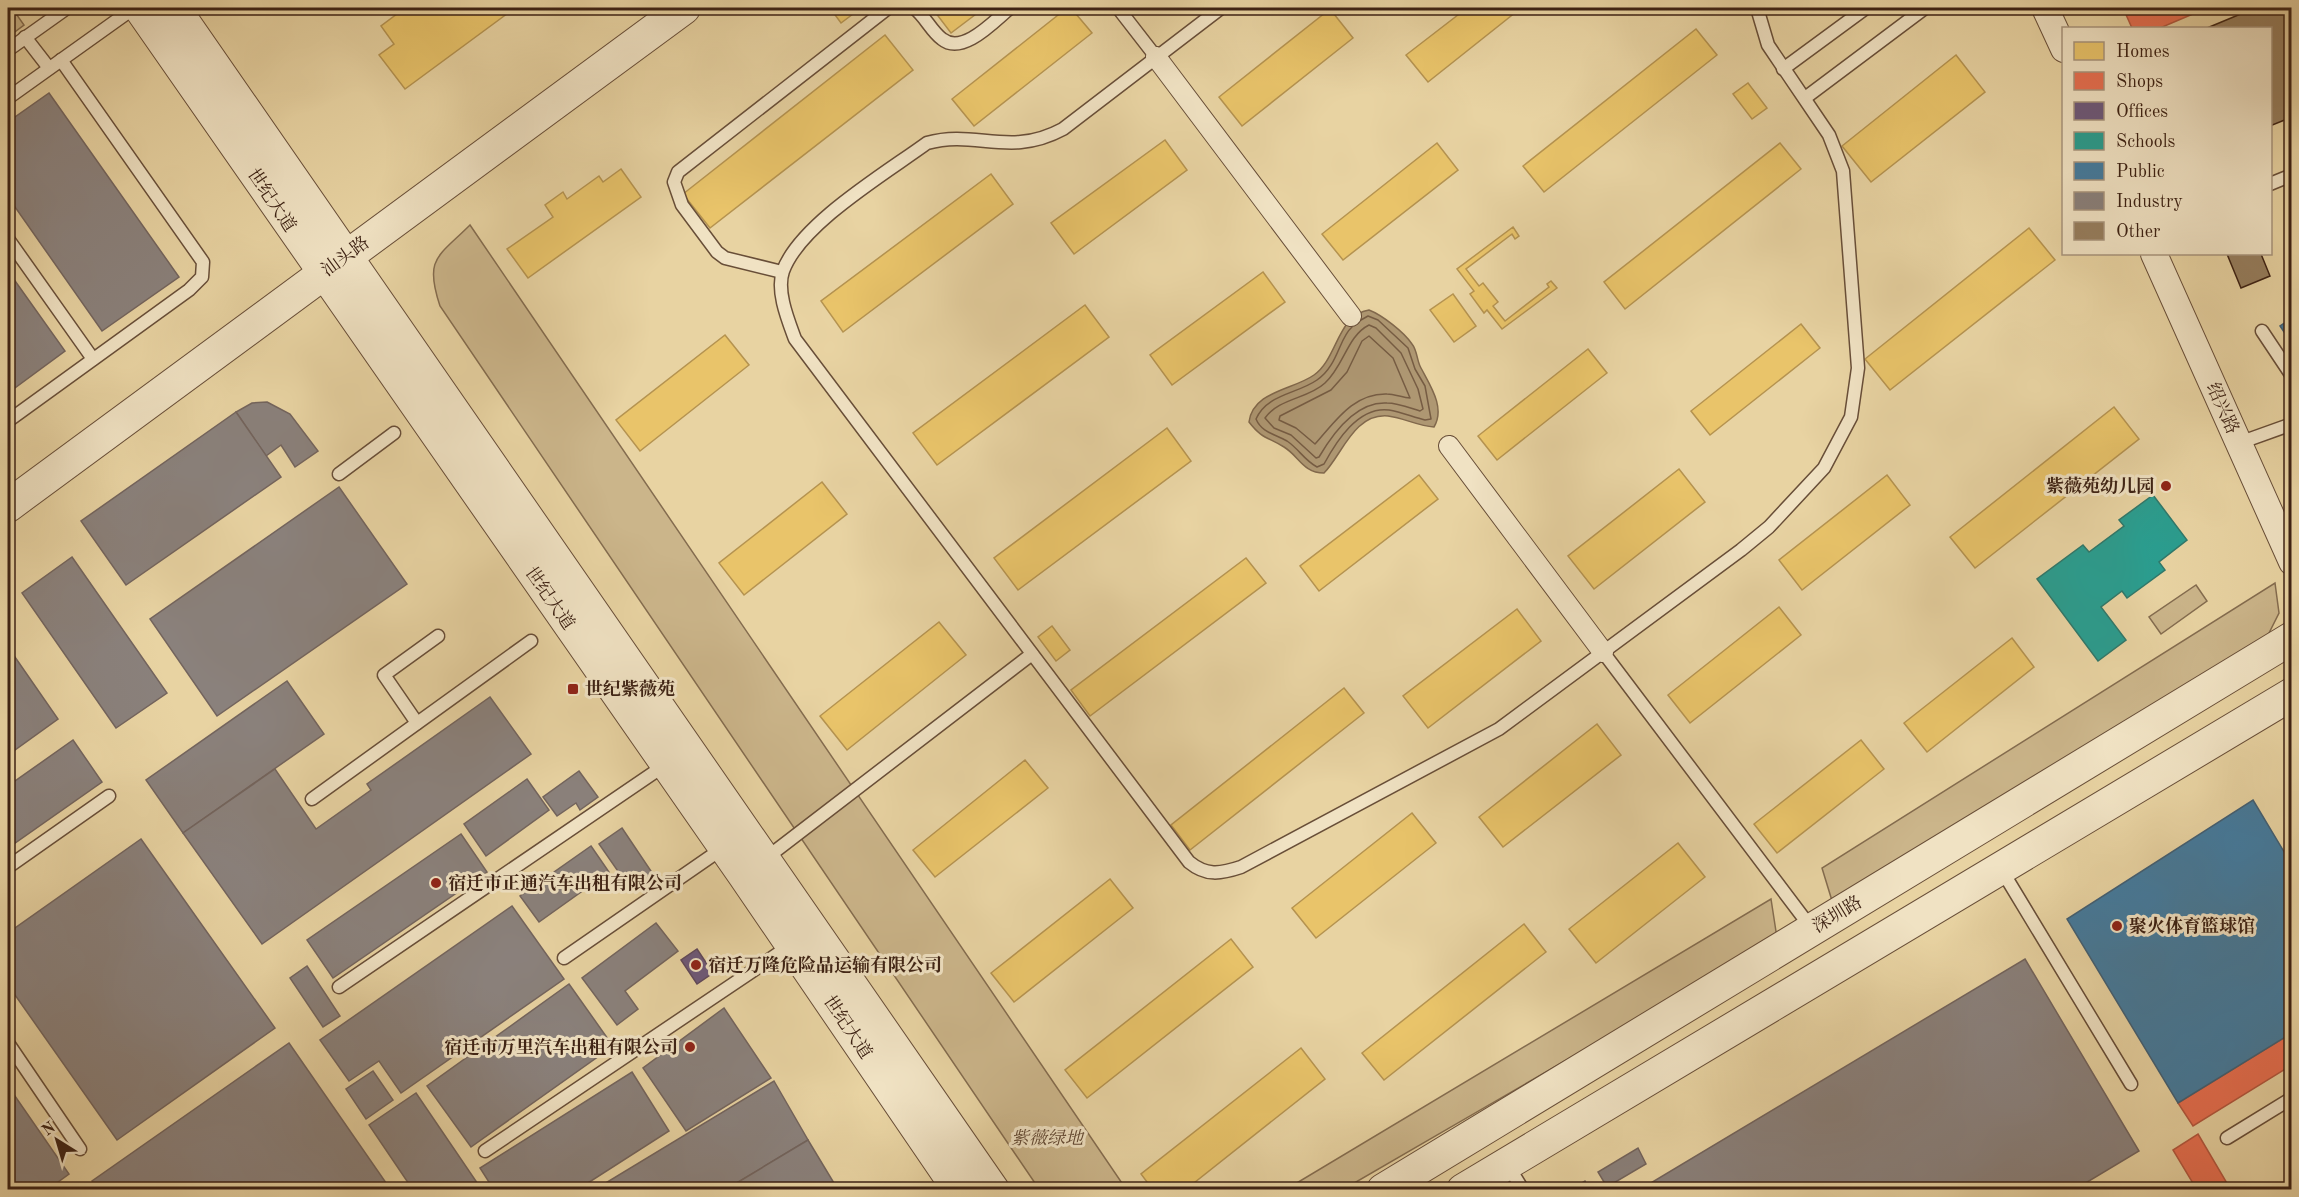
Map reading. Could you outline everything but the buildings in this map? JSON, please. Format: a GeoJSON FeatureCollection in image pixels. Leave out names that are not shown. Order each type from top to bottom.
{"type":"FeatureCollection","features":[{"type":"Feature","properties":{"kind":"street","name":"世纪大道"},"geometry":{"type":"LineString","coordinates":[[140,8],[329,258],[677,757],[764,860],[993,1190]]}},
{"type":"Feature","properties":{"kind":"street","name":"世纪大道"},"geometry":{"type":"LineString","coordinates":[[174,8],[329,258]]}},
{"type":"Feature","properties":{"kind":"street","name":"汕头路"},"geometry":{"type":"LineString","coordinates":[[8,507],[657,8]]}},
{"type":"Feature","properties":{"kind":"street","name":"汕头路"},"geometry":{"type":"LineString","coordinates":[[8,486],[684,8]]}},
{"type":"Feature","properties":{"kind":"street"},"geometry":{"type":"LineString","coordinates":[[2045,8],[2062,45]]}},
{"type":"Feature","properties":{"kind":"street"},"geometry":{"type":"LineString","coordinates":[[1156,57],[1351,316]]}},
{"type":"Feature","properties":{"kind":"street","name":"绍兴路"},"geometry":{"type":"LineString","coordinates":[[2154,255],[2292,562]]}},
{"type":"Feature","properties":{"kind":"street"},"geometry":{"type":"LineString","coordinates":[[1449,446],[1603,652]]}},
{"type":"Feature","properties":{"kind":"street","name":"深圳路"},"geometry":{"type":"LineString","coordinates":[[1383,1190],[2292,638]]}},
{"type":"Feature","properties":{"kind":"street"},"geometry":{"type":"LineString","coordinates":[[1463,1190],[2292,694]]}},
{"type":"Feature","properties":{"kind":"street","name":"世纪大道"},"geometry":{"type":"LineString","coordinates":[[677,757],[724,847],[959,1190]]}},
{"type":"Feature","properties":{"kind":"lane"},"geometry":{"type":"LineString","coordinates":[[8,50],[67,8]]}},
{"type":"Feature","properties":{"kind":"lane"},"geometry":{"type":"LineString","coordinates":[[8,98],[134,8]]}},
{"type":"Feature","properties":{"kind":"lane"},"geometry":{"type":"LineString","coordinates":[[782,273],[725,258],[717,252],[679,199],[674,182],[678,172],[888,8]]}},
{"type":"Feature","properties":{"kind":"lane"},"geometry":{"type":"LineString","coordinates":[[914,8],[942,39],[959,44],[968,40],[1010,8]]}},
{"type":"Feature","properties":{"kind":"lane"},"geometry":{"type":"LineString","coordinates":[[1118,8],[1156,57]]}},
{"type":"Feature","properties":{"kind":"lane"},"geometry":{"type":"LineString","coordinates":[[1221,8],[1062,129],[1043,139],[1009,144],[942,139],[927,143],[814,227],[795,249],[782,273],[786,315],[795,339],[1189,862],[1200,871],[1214,874],[1241,867],[1499,729],[1769,527],[1824,468],[1851,417],[1858,377],[1858,343],[1843,171],[1829,135],[1768,45],[1757,8]]}},
{"type":"Feature","properties":{"kind":"lane"},"geometry":{"type":"LineString","coordinates":[[1783,69],[1866,8]]}},
{"type":"Feature","properties":{"kind":"lane"},"geometry":{"type":"LineString","coordinates":[[1805,98],[1925,8]]}},
{"type":"Feature","properties":{"kind":"lane"},"geometry":{"type":"LineString","coordinates":[[26,37],[49,68]]}},
{"type":"Feature","properties":{"kind":"lane"},"geometry":{"type":"LineString","coordinates":[[8,421],[189,290],[202,277],[203,262],[61,60]]}},
{"type":"Feature","properties":{"kind":"lane"},"geometry":{"type":"LineString","coordinates":[[2272,184],[2292,175]]}},
{"type":"Feature","properties":{"kind":"lane"},"geometry":{"type":"LineString","coordinates":[[8,239],[93,359]]}},
{"type":"Feature","properties":{"kind":"lane"},"geometry":{"type":"LineString","coordinates":[[2262,331],[2292,376]]}},
{"type":"Feature","properties":{"kind":"lane"},"geometry":{"type":"LineString","coordinates":[[2239,443],[2292,423]]}},
{"type":"Feature","properties":{"kind":"lane"},"geometry":{"type":"LineString","coordinates":[[339,474],[394,434]]}},
{"type":"Feature","properties":{"kind":"lane"},"geometry":{"type":"LineString","coordinates":[[417,723],[384,675],[438,636]]}},
{"type":"Feature","properties":{"kind":"lane"},"geometry":{"type":"LineString","coordinates":[[312,800],[531,641]]}},
{"type":"Feature","properties":{"kind":"lane"},"geometry":{"type":"LineString","coordinates":[[1603,652],[1812,929]]}},
{"type":"Feature","properties":{"kind":"lane"},"geometry":{"type":"LineString","coordinates":[[764,860],[1032,654]]}},
{"type":"Feature","properties":{"kind":"lane"},"geometry":{"type":"LineString","coordinates":[[339,987],[677,757]]}},
{"type":"Feature","properties":{"kind":"lane"},"geometry":{"type":"LineString","coordinates":[[8,867],[109,796]]}},
{"type":"Feature","properties":{"kind":"lane"},"geometry":{"type":"LineString","coordinates":[[564,958],[724,847]]}},
{"type":"Feature","properties":{"kind":"lane"},"geometry":{"type":"LineString","coordinates":[[2000,868],[2132,1084]]}},
{"type":"Feature","properties":{"kind":"lane"},"geometry":{"type":"LineString","coordinates":[[484,1151],[792,944]]}},
{"type":"Feature","properties":{"kind":"lane"},"geometry":{"type":"LineString","coordinates":[[8,1043],[80,1149]]}},
{"type":"Feature","properties":{"kind":"lane"},"geometry":{"type":"LineString","coordinates":[[2227,1138],[2292,1098]]}},
{"type":"Feature","properties":{"kind":"lane"},"geometry":{"type":"LineString","coordinates":[[1507,1163],[1523,1190]]}},
{"type":"Feature","properties":{"kind":"green space"},"geometry":{"type":"Polygon","coordinates":[[[8,8],[12,8],[24,25],[8,37],[8,8]]]}},
{"type":"Feature","properties":{"kind":"green space","name":"紫薇绿地"},"geometry":{"type":"Polygon","coordinates":[[[470,225],[1126,1189],[1039,1189],[440,306],[433,278],[434,268],[442,252],[470,225]]]}},
{"type":"Feature","properties":{"kind":"green space"},"geometry":{"type":"Polygon","coordinates":[[[2275,583],[2279,613],[2267,637],[1833,904],[1822,868],[2275,583]]]}},
{"type":"Feature","properties":{"kind":"green space"},"geometry":{"type":"Polygon","coordinates":[[[2196,585],[2207,601],[2161,634],[2149,617],[2196,585]]]}},
{"type":"Feature","properties":{"kind":"green space"},"geometry":{"type":"Polygon","coordinates":[[[1771,899],[1777,938],[1344,1189],[1285,1190],[1771,899]]]}},
{"type":"Feature","properties":{"kind":"water"},"geometry":{"type":"Polygon","coordinates":[[[1369,310],[1392,324],[1414,346],[1420,366],[1435,396],[1437,419],[1434,427],[1388,416],[1366,421],[1350,437],[1324,473],[1311,470],[1284,447],[1258,432],[1249,422],[1252,412],[1266,397],[1314,375],[1322,368],[1350,320],[1369,310]]]}},
{"type":"Feature","properties":{"kind":"place","name":"紫薇苑幼儿园"},"geometry":{"type":"Point","coordinates":[2166,486]}},
{"type":"Feature","properties":{"kind":"place","name":"世纪紫薇苑"},"geometry":{"type":"Point","coordinates":[573,689]}},
{"type":"Feature","properties":{"kind":"place","name":"宿迁市正通汽车出租有限公司"},"geometry":{"type":"Point","coordinates":[436,883]}},
{"type":"Feature","properties":{"kind":"place","name":"聚火体育篮球馆"},"geometry":{"type":"Point","coordinates":[2117,926]}},
{"type":"Feature","properties":{"kind":"place","name":"宿迁万隆危险品运输有限公司"},"geometry":{"type":"Point","coordinates":[696,965]}},
{"type":"Feature","properties":{"kind":"place","name":"宿迁市万里汽车出租有限公司"},"geometry":{"type":"Point","coordinates":[690,1047]}}]}
